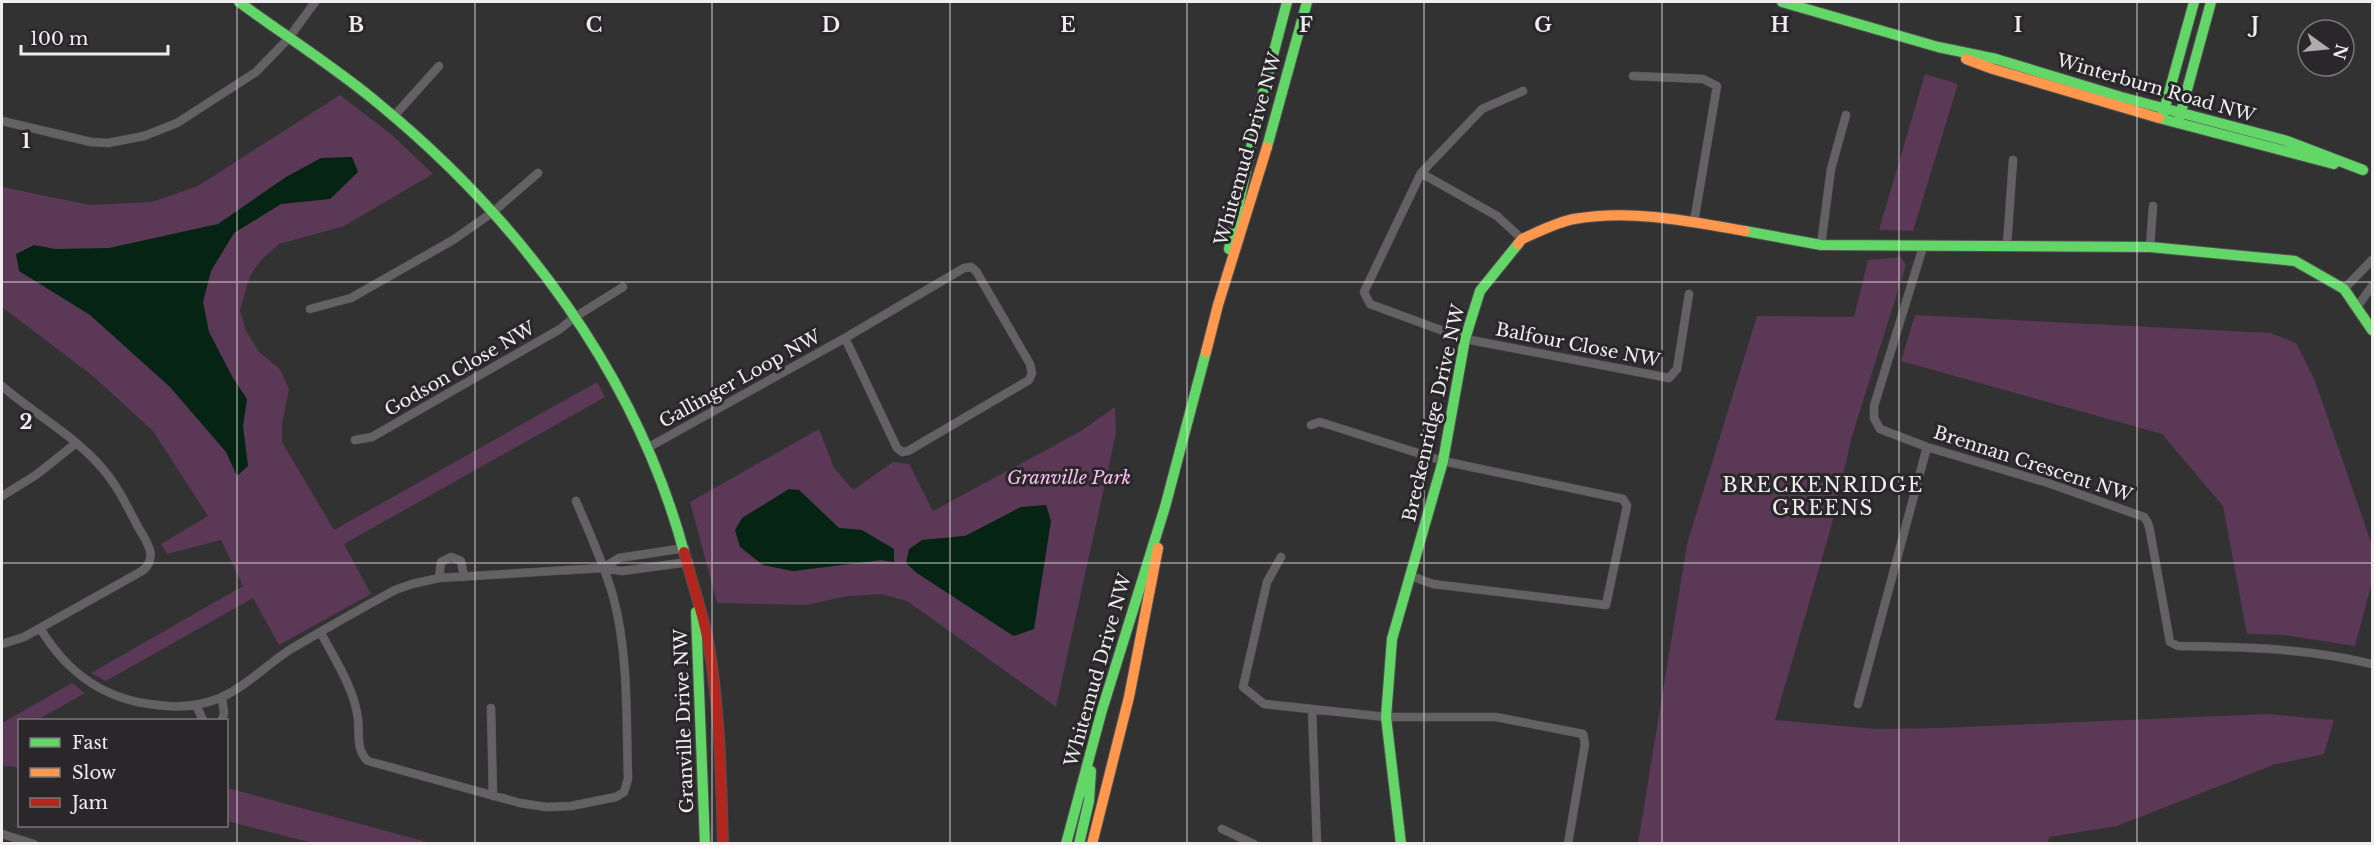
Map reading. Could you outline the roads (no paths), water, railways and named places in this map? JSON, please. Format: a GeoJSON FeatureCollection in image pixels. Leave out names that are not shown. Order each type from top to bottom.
{"type":"FeatureCollection","features":[{"type":"Feature","properties":{"kind":"street","name":"Granville Drive NW"},"geometry":{"type":"LineString","coordinates":[[239,2],[363,91],[394,116],[456,174],[493,212],[538,265],[575,317],[615,381],[649,447],[685,548],[708,643],[721,760],[723,843]]}},
{"type":"Feature","properties":{"kind":"street"},"geometry":{"type":"LineString","coordinates":[[2,121],[91,142],[108,143],[144,136],[177,123],[256,72],[288,39],[315,2]]}},
{"type":"Feature","properties":{"kind":"street","name":"Whitemud Drive NW"},"geometry":{"type":"LineString","coordinates":[[1218,305],[1262,97],[1287,2]]}},
{"type":"Feature","properties":{"kind":"street","name":"Whitemud Drive NW"},"geometry":{"type":"LineString","coordinates":[[1066,843],[1092,747],[1164,507],[1218,305],[1275,123],[1307,2]]}},
{"type":"Feature","properties":{"kind":"street","name":"Winterburn Road NW"},"geometry":{"type":"LineString","coordinates":[[1782,2],[1938,47],[1996,59],[2315,160],[2368,171]]}},
{"type":"Feature","properties":{"kind":"street"},"geometry":{"type":"LineString","coordinates":[[2163,113],[2194,2]]}},
{"type":"Feature","properties":{"kind":"street"},"geometry":{"type":"LineString","coordinates":[[2180,118],[2211,2]]}},
{"type":"Feature","properties":{"kind":"street"},"geometry":{"type":"LineString","coordinates":[[394,116],[439,66]]}},
{"type":"Feature","properties":{"kind":"street"},"geometry":{"type":"LineString","coordinates":[[1633,75],[1703,79],[1717,86],[1694,222]]}},
{"type":"Feature","properties":{"kind":"street"},"geometry":{"type":"LineString","coordinates":[[1465,339],[1370,304],[1364,292],[1421,174],[1482,109],[1523,91]]}},
{"type":"Feature","properties":{"kind":"street"},"geometry":{"type":"LineString","coordinates":[[1821,245],[1831,169],[1846,115]]}},
{"type":"Feature","properties":{"kind":"street"},"geometry":{"type":"LineString","coordinates":[[2007,245],[2013,160]]}},
{"type":"Feature","properties":{"kind":"street"},"geometry":{"type":"LineString","coordinates":[[310,309],[351,298],[453,240],[493,212],[538,173]]}},
{"type":"Feature","properties":{"kind":"street"},"geometry":{"type":"LineString","coordinates":[[1421,174],[1497,216],[1522,239]]}},
{"type":"Feature","properties":{"kind":"street"},"geometry":{"type":"LineString","coordinates":[[2150,248],[2153,206]]}},
{"type":"Feature","properties":{"kind":"street","name":"Breckenridge Drive NW"},"geometry":{"type":"LineString","coordinates":[[1401,843],[1386,717],[1392,639],[1443,461],[1465,339],[1480,291],[1522,239],[1572,219],[1624,214],[1694,222],[1821,245],[2150,248],[2295,261],[2344,289],[2373,330]]}},
{"type":"Feature","properties":{"kind":"street","name":"Brennan Crescent NW"},"geometry":{"type":"LineString","coordinates":[[1923,247],[1874,412],[1875,424],[1880,429],[1927,447],[2048,483],[2144,517],[2150,531],[2170,642],[2178,646],[2287,649],[2334,655],[2373,664]]}},
{"type":"Feature","properties":{"kind":"street"},"geometry":{"type":"LineString","coordinates":[[2344,289],[2373,260]]}},
{"type":"Feature","properties":{"kind":"street","name":"Gallinger Loop NW"},"geometry":{"type":"LineString","coordinates":[[649,447],[845,338],[964,268],[971,267],[976,271],[1030,364],[1032,373],[1029,380],[908,451],[902,452],[897,448],[845,338]]}},
{"type":"Feature","properties":{"kind":"street"},"geometry":{"type":"LineString","coordinates":[[2356,307],[2373,286]]}},
{"type":"Feature","properties":{"kind":"street","name":"Godson Close NW"},"geometry":{"type":"LineString","coordinates":[[355,440],[372,437],[560,329],[623,287]]}},
{"type":"Feature","properties":{"kind":"street","name":"Balfour Close NW"},"geometry":{"type":"LineString","coordinates":[[1465,339],[1669,378],[1677,369],[1689,294]]}},
{"type":"Feature","properties":{"kind":"street"},"geometry":{"type":"LineString","coordinates":[[2,386],[91,457],[111,480],[149,546],[151,560],[142,571],[40,628],[2,644]]}},
{"type":"Feature","properties":{"kind":"street"},"geometry":{"type":"LineString","coordinates":[[1311,425],[1320,422],[1443,461],[1623,499],[1627,506],[1606,605],[1433,584],[1411,576]]}},
{"type":"Feature","properties":{"kind":"street"},"geometry":{"type":"LineString","coordinates":[[2,496],[36,475],[75,444]]}},
{"type":"Feature","properties":{"kind":"street"},"geometry":{"type":"LineString","coordinates":[[1858,704],[1927,447]]}},
{"type":"Feature","properties":{"kind":"street"},"geometry":{"type":"LineString","coordinates":[[321,633],[353,698],[359,723],[359,747],[365,759],[377,765],[528,804],[562,807],[621,795],[626,788],[623,655],[617,613],[603,568],[576,501]]}},
{"type":"Feature","properties":{"kind":"street","name":"Whitemud Drive NW"},"geometry":{"type":"LineString","coordinates":[[1092,843],[1144,630],[1164,507]]}},
{"type":"Feature","properties":{"kind":"street"},"geometry":{"type":"LineString","coordinates":[[603,568],[619,558],[685,548]]}},
{"type":"Feature","properties":{"kind":"street"},"geometry":{"type":"LineString","coordinates":[[439,578],[441,562],[451,556],[461,561],[464,577]]}},
{"type":"Feature","properties":{"kind":"street"},"geometry":{"type":"LineString","coordinates":[[1281,557],[1267,582],[1243,687],[1264,704],[1386,717],[1496,717],[1583,734],[1585,744],[1568,843]]}},
{"type":"Feature","properties":{"kind":"street"},"geometry":{"type":"LineString","coordinates":[[40,628],[53,650],[66,663],[85,680],[107,693],[143,704],[196,705],[222,697],[245,684],[285,654],[395,590],[412,584],[439,578],[603,568],[622,572],[689,562]]}},
{"type":"Feature","properties":{"kind":"street","name":"Granville Drive NW"},"geometry":{"type":"LineString","coordinates":[[696,596],[705,843]]}},
{"type":"Feature","properties":{"kind":"street"},"geometry":{"type":"LineString","coordinates":[[222,697],[222,719]]}},
{"type":"Feature","properties":{"kind":"street"},"geometry":{"type":"LineString","coordinates":[[196,705],[203,719]]}},
{"type":"Feature","properties":{"kind":"street"},"geometry":{"type":"LineString","coordinates":[[491,708],[493,796]]}},
{"type":"Feature","properties":{"kind":"street"},"geometry":{"type":"LineString","coordinates":[[1312,709],[1317,843]]}},
{"type":"Feature","properties":{"kind":"street"},"geometry":{"type":"LineString","coordinates":[[1079,843],[1089,801],[1092,747]]}},
{"type":"Feature","properties":{"kind":"street"},"geometry":{"type":"LineString","coordinates":[[1222,829],[1254,843]]}},
{"type":"Feature","properties":{"kind":"street"},"geometry":{"type":"LineString","coordinates":[[2,834],[31,843]]}},
{"type":"Feature","properties":{"kind":"district","name":"BRECKENRIDGE GREENS"},"geometry":{"type":"Point","coordinates":[1823,496]}},
{"type":"Feature","properties":{"kind":"park label","name":"Granville Park"},"geometry":{"type":"Point","coordinates":[1069,478]}}]}
